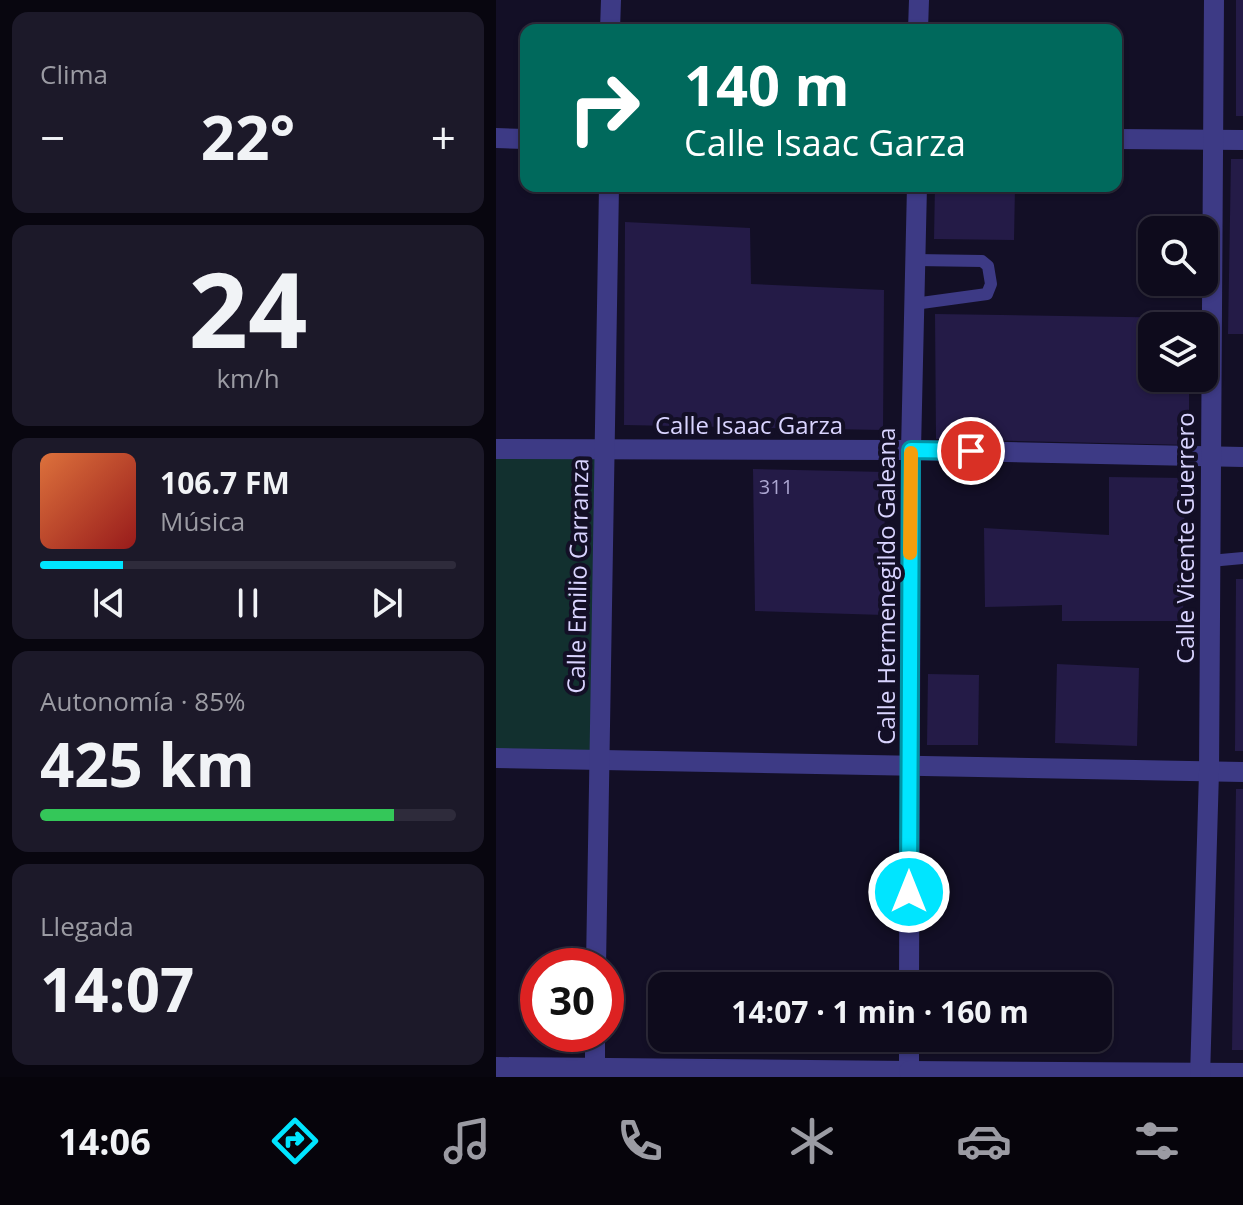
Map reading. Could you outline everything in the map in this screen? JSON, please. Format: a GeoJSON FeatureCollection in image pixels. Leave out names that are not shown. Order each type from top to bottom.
{"type":"FeatureCollection","features":[{"type":"Feature","properties":{"kind":"street"},"geometry":{"type":"LineString","coordinates":[[610,24],[611,0]]}},
{"type":"Feature","properties":{"kind":"street"},"geometry":{"type":"LineString","coordinates":[[918,24],[919,0]]}},
{"type":"Feature","properties":{"kind":"street","name":"Calle Vicente Guerrero"},"geometry":{"type":"LineString","coordinates":[[1200,1074],[1209,772],[1214,0]]}},
{"type":"Feature","properties":{"kind":"street"},"geometry":{"type":"LineString","coordinates":[[496,138],[520,139]]}},
{"type":"Feature","properties":{"kind":"street"},"geometry":{"type":"LineString","coordinates":[[1122,139],[1243,140]]}},
{"type":"Feature","properties":{"kind":"street","name":"Calle Emilio Carranza"},"geometry":{"type":"LineString","coordinates":[[596,948],[609,192]]}},
{"type":"Feature","properties":{"kind":"street","name":"Calle Hermenegildo Galeana"},"geometry":{"type":"LineString","coordinates":[[909,972],[911,450],[917,192]]}},
{"type":"Feature","properties":{"kind":"street","name":"Calle Isaac Garza"},"geometry":{"type":"LineString","coordinates":[[496,449],[911,450],[1243,457]]}},
{"type":"Feature","properties":{"kind":"street"},"geometry":{"type":"LineString","coordinates":[[496,758],[1243,772]]}},
{"type":"Feature","properties":{"kind":"street"},"geometry":{"type":"LineString","coordinates":[[595,1052],[595,1073]]}},
{"type":"Feature","properties":{"kind":"street"},"geometry":{"type":"LineString","coordinates":[[909,1052],[909,1074]]}},
{"type":"Feature","properties":{"kind":"street"},"geometry":{"type":"LineString","coordinates":[[496,1067],[595,1073],[1243,1073]]}},
{"type":"Feature","properties":{"kind":"lane"},"geometry":{"type":"LineString","coordinates":[[914,304],[987,294],[991,284],[988,266],[982,261],[916,260]]}},
{"type":"Feature","properties":{"kind":"lane"},"geometry":{"type":"LineString","coordinates":[[1210,561],[1243,558]]}},
{"type":"Feature","properties":{"kind":"green space"},"geometry":{"type":"Polygon","coordinates":[[[496,447],[605,451],[600,760],[496,758],[496,447]]]}},
{"type":"Feature","properties":{"kind":"building"},"geometry":{"type":"Polygon","coordinates":[[[1236,0],[1243,0],[1243,116],[1236,116],[1236,0]]]}},
{"type":"Feature","properties":{"kind":"building"},"geometry":{"type":"Polygon","coordinates":[[[1231,159],[1243,159],[1243,334],[1228,334],[1231,159]]]}},
{"type":"Feature","properties":{"kind":"building"},"geometry":{"type":"Polygon","coordinates":[[[935,192],[1015,192],[1014,240],[934,239],[935,192]]]}},
{"type":"Feature","properties":{"kind":"building"},"geometry":{"type":"Polygon","coordinates":[[[625,222],[750,228],[751,284],[884,290],[883,430],[624,425],[625,222]]]}},
{"type":"Feature","properties":{"kind":"building"},"geometry":{"type":"Polygon","coordinates":[[[935,314],[1138,317],[1138,392],[1189,392],[1189,445],[936,439],[935,314]]]}},
{"type":"Feature","properties":{"kind":"building"},"geometry":{"type":"Polygon","coordinates":[[[753,469],[885,472],[884,615],[755,611],[753,469]]]}},
{"type":"Feature","properties":{"kind":"building"},"geometry":{"type":"Polygon","coordinates":[[[1109,477],[1185,478],[1183,621],[1062,621],[1062,605],[985,607],[984,528],[1109,535],[1109,477]]]}},
{"type":"Feature","properties":{"kind":"building"},"geometry":{"type":"Polygon","coordinates":[[[1236,579],[1243,579],[1243,751],[1235,751],[1236,579]]]}},
{"type":"Feature","properties":{"kind":"building"},"geometry":{"type":"Polygon","coordinates":[[[1057,664],[1139,668],[1137,746],[1055,743],[1057,664]]]}},
{"type":"Feature","properties":{"kind":"building"},"geometry":{"type":"Polygon","coordinates":[[[928,674],[979,675],[978,745],[927,745],[928,674]]]}},
{"type":"Feature","properties":{"kind":"building"},"geometry":{"type":"Polygon","coordinates":[[[1236,789],[1243,789],[1243,1050],[1232,1050],[1236,789]]]}},
{"type":"Feature","properties":{"kind":"slow traffic"},"geometry":{"type":"LineString","coordinates":[[910,553],[911,453]]}},
{"type":"Feature","properties":{"kind":"route"},"geometry":{"type":"LineString","coordinates":[[909,892],[911,450],[971,451]]}}]}
